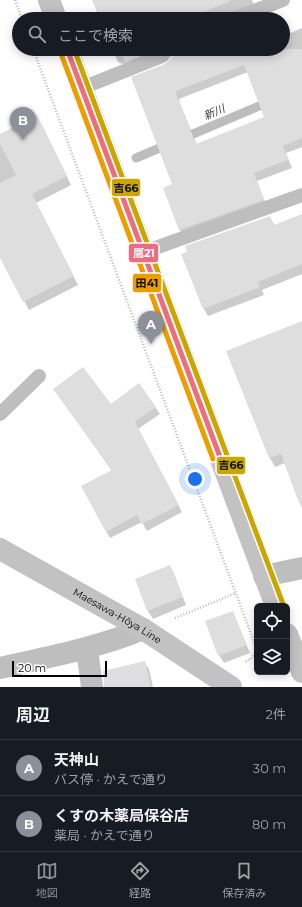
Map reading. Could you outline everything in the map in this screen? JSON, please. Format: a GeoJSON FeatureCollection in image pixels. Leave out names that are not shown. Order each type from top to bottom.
{"type":"FeatureCollection","features":[{"type":"Feature","properties":{"kind":"street"},"geometry":{"type":"LineString","coordinates":[[49,0],[53,12]]}},
{"type":"Feature","properties":{"kind":"street"},"geometry":{"type":"LineString","coordinates":[[70,56],[275,603]]}},
{"type":"Feature","properties":{"kind":"street","name":"Maesawa-Hōya Line"},"geometry":{"type":"LineString","coordinates":[[0,549],[143,629],[231,687]]}},
{"type":"Feature","properties":{"kind":"street"},"geometry":{"type":"LineString","coordinates":[[264,576],[302,568]]}},
{"type":"Feature","properties":{"kind":"street"},"geometry":{"type":"LineString","coordinates":[[0,668],[87,649],[143,629]]}},
{"type":"Feature","properties":{"kind":"street"},"geometry":{"type":"LineString","coordinates":[[289,639],[302,672]]}},
{"type":"Feature","properties":{"kind":"street"},"geometry":{"type":"LineString","coordinates":[[87,649],[92,687]]}},
{"type":"Feature","properties":{"kind":"lane"},"geometry":{"type":"LineString","coordinates":[[251,12],[283,0]]}},
{"type":"Feature","properties":{"kind":"lane"},"geometry":{"type":"LineString","coordinates":[[82,88],[162,56]]}},
{"type":"Feature","properties":{"kind":"lane"},"geometry":{"type":"LineString","coordinates":[[144,252],[302,195]]}},
{"type":"Feature","properties":{"kind":"lane"},"geometry":{"type":"LineString","coordinates":[[0,414],[39,376]]}},
{"type":"Feature","properties":{"kind":"path"},"geometry":{"type":"LineString","coordinates":[[15,0],[19,12]]}},
{"type":"Feature","properties":{"kind":"path"},"geometry":{"type":"LineString","coordinates":[[36,56],[257,650],[251,658],[242,663]]}},
{"type":"Feature","properties":{"kind":"path"},"geometry":{"type":"LineString","coordinates":[[172,619],[236,593]]}},
{"type":"Feature","properties":{"kind":"building"},"geometry":{"type":"Polygon","coordinates":[[[92,0],[230,0],[203,12],[97,12],[92,0]]]}},
{"type":"Feature","properties":{"kind":"building"},"geometry":{"type":"Polygon","coordinates":[[[290,49],[302,49],[302,138],[283,146],[288,160],[254,173],[264,200],[179,230],[163,188],[172,184],[131,77],[165,64],[173,56],[290,56],[290,49]],[[244,65],[176,91],[196,144],[264,117],[244,65]]]}},
{"type":"Feature","properties":{"kind":"building"},"geometry":{"type":"Polygon","coordinates":[[[123,56],[140,56],[125,62],[123,56]]]}},
{"type":"Feature","properties":{"kind":"building"},"geometry":{"type":"Polygon","coordinates":[[[37,115],[67,176],[32,194],[74,276],[23,302],[0,258],[0,183],[16,175],[0,144],[0,134],[37,115]]]}},
{"type":"Feature","properties":{"kind":"building"},"geometry":{"type":"Polygon","coordinates":[[[302,214],[302,264],[258,282],[260,287],[203,309],[181,254],[187,252],[185,246],[270,216],[274,225],[302,214]]]}},
{"type":"Feature","properties":{"kind":"building"},"geometry":{"type":"Polygon","coordinates":[[[302,321],[302,503],[299,503],[281,454],[269,458],[226,351],[302,321]]]}},
{"type":"Feature","properties":{"kind":"building"},"geometry":{"type":"Polygon","coordinates":[[[83,367],[111,404],[139,383],[156,407],[135,422],[179,505],[142,524],[137,515],[106,532],[81,486],[112,470],[53,389],[83,367]]]}},
{"type":"Feature","properties":{"kind":"building"},"geometry":{"type":"Polygon","coordinates":[[[170,565],[183,597],[147,611],[135,579],[170,565]]]}},
{"type":"Feature","properties":{"kind":"building"},"geometry":{"type":"Polygon","coordinates":[[[233,611],[247,645],[218,656],[205,621],[233,611]]]}},
{"type":"Feature","properties":{"kind":"building"},"geometry":{"type":"Polygon","coordinates":[[[145,661],[151,687],[104,687],[103,671],[145,661]]]}},
{"type":"Feature","properties":{"kind":"waterway","name":"新川"},"geometry":{"type":"LineString","coordinates":[[181,139],[271,101]]}},
{"type":"Feature","properties":{"kind":"waterway","name":"新川"},"geometry":{"type":"LineString","coordinates":[[136,158],[169,144]]}},
{"type":"Feature","properties":{"kind":"transit line","name":"田41"},"geometry":{"type":"LineString","coordinates":[[62,56],[213,459]]}},
{"type":"Feature","properties":{"kind":"transit line","name":"鷹21"},"geometry":{"type":"LineString","coordinates":[[70,56],[220,457]]}},
{"type":"Feature","properties":{"kind":"transit line","name":"吉66"},"geometry":{"type":"LineString","coordinates":[[77,56],[283,603]]}},
{"type":"Feature","properties":{"kind":"place","name":"くすの木薬局保谷店"},"geometry":{"type":"Point","coordinates":[23,140]}},
{"type":"Feature","properties":{"kind":"place","name":"天神山"},"geometry":{"type":"Point","coordinates":[151,344]}}]}
